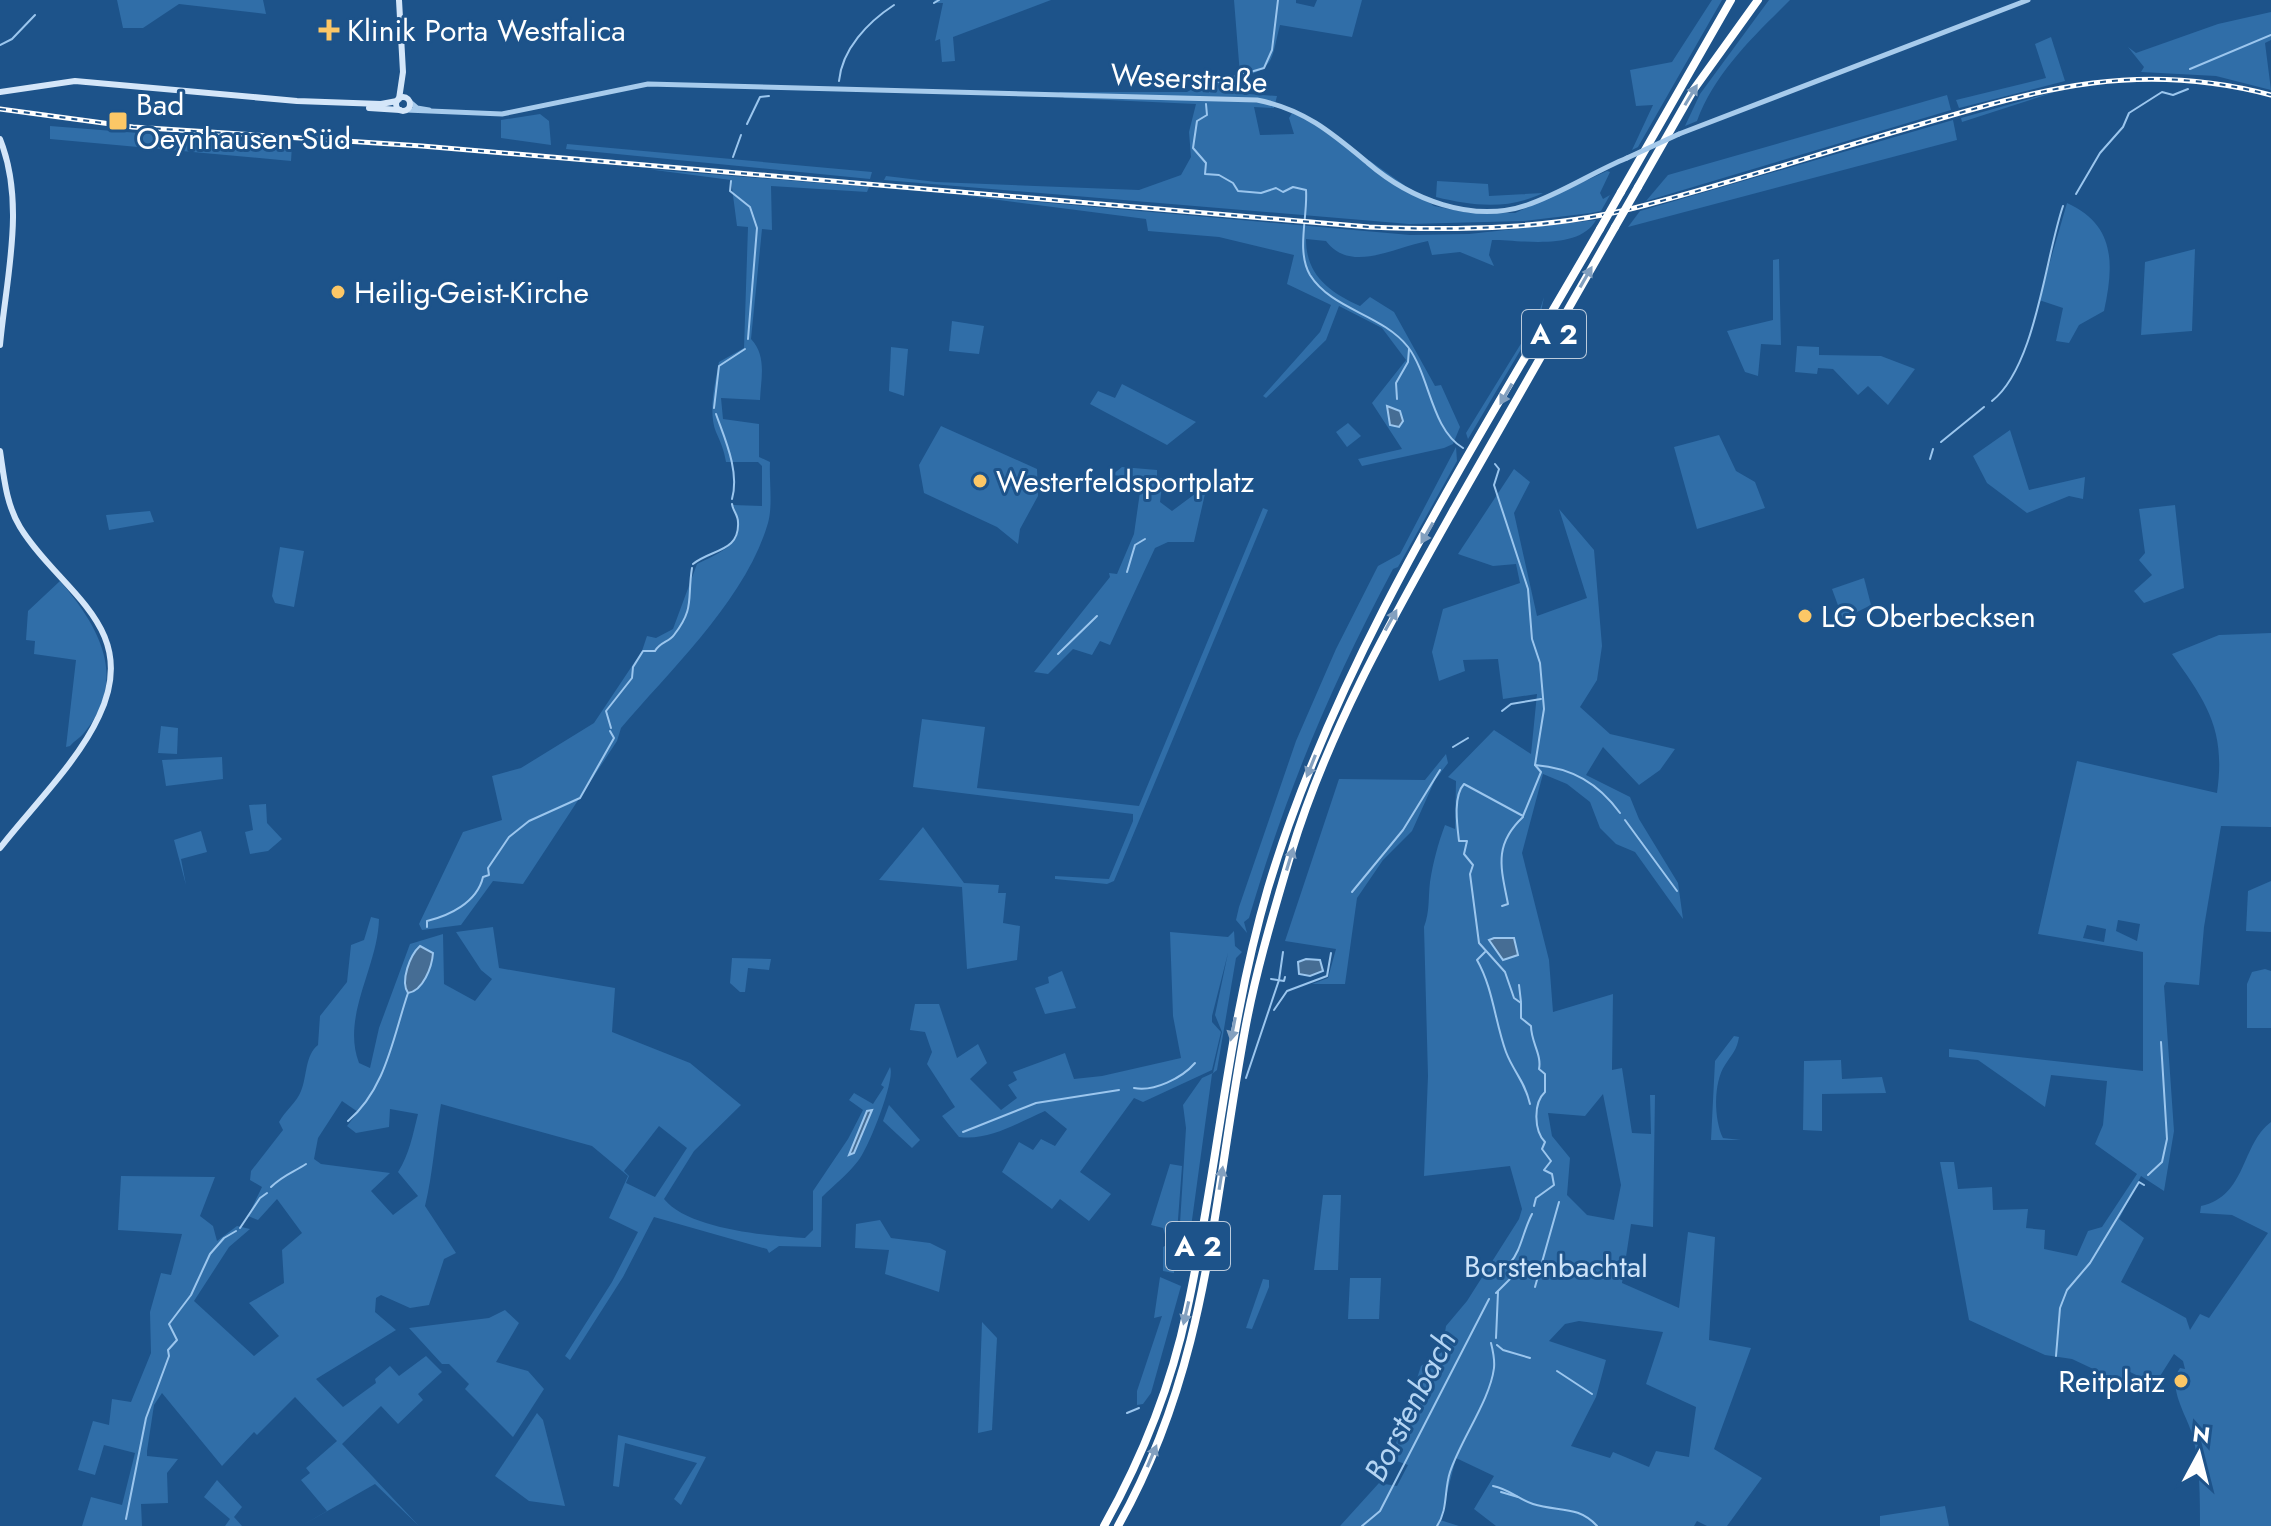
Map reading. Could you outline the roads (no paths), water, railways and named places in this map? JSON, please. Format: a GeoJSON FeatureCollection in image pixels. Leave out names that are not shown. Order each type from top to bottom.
{"type":"FeatureCollection","features":[{"type":"Feature","properties":{"kind":"highway","name":"A 2"},"geometry":{"type":"LineString","coordinates":[[1104,1526],[1153,1424],[1184,1323],[1231,1039],[1250,953],[1282,842],[1329,720],[1375,626],[1731,0]]}},
{"type":"Feature","properties":{"kind":"highway","name":"A 2"},"geometry":{"type":"LineString","coordinates":[[1118,1526],[1164,1428],[1191,1350],[1245,1028],[1262,953],[1293,847],[1341,724],[1385,631],[1638,187],[1702,77],[1758,0]]}},
{"type":"Feature","properties":{"kind":"main road"},"geometry":{"type":"LineString","coordinates":[[399,0],[403,72],[409,101],[403,110],[398,100],[403,72]]}},
{"type":"Feature","properties":{"kind":"main road","name":"Weserstraße"},"geometry":{"type":"LineString","coordinates":[[0,92],[75,81],[403,110]]}},
{"type":"Feature","properties":{"kind":"main road","name":"Weserstraße"},"geometry":{"type":"LineString","coordinates":[[334,103],[389,104],[398,100],[409,101]]}},
{"type":"Feature","properties":{"kind":"main road"},"geometry":{"type":"LineString","coordinates":[[0,139],[12,183],[14,205],[0,345]]}},
{"type":"Feature","properties":{"kind":"main road"},"geometry":{"type":"LineString","coordinates":[[0,451],[7,494],[18,523],[93,613],[107,644],[110,668],[107,697],[96,722],[0,848]]}},
{"type":"Feature","properties":{"kind":"street","name":"Weserstraße"},"geometry":{"type":"LineString","coordinates":[[403,110],[502,114],[648,84],[1257,100],[1286,107],[1325,126],[1403,188],[1434,202],[1468,210],[1524,206],[1679,134],[2028,0]]}},
{"type":"Feature","properties":{"kind":"street","name":"Weserstraße"},"geometry":{"type":"LineString","coordinates":[[409,101],[417,108],[470,114]]}},
{"type":"Feature","properties":{"kind":"waterway"},"geometry":{"type":"LineString","coordinates":[[934,3],[939,0]]}},
{"type":"Feature","properties":{"kind":"waterway","name":"Borstenbach"},"geometry":{"type":"LineString","coordinates":[[1207,90],[1210,84],[1264,68],[1272,50],[1278,0]]}},
{"type":"Feature","properties":{"kind":"waterway"},"geometry":{"type":"LineString","coordinates":[[839,81],[845,58],[858,37],[894,5]]}},
{"type":"Feature","properties":{"kind":"waterway"},"geometry":{"type":"LineString","coordinates":[[0,45],[12,39],[35,15]]}},
{"type":"Feature","properties":{"kind":"waterway"},"geometry":{"type":"LineString","coordinates":[[2190,69],[2271,35]]}},
{"type":"Feature","properties":{"kind":"waterway"},"geometry":{"type":"LineString","coordinates":[[2076,194],[2100,153],[2123,127],[2129,113],[2162,92],[2173,95],[2188,89]]}},
{"type":"Feature","properties":{"kind":"waterway"},"geometry":{"type":"LineString","coordinates":[[747,124],[760,97],[769,96]]}},
{"type":"Feature","properties":{"kind":"waterway","name":"Borstenbach"},"geometry":{"type":"LineString","coordinates":[[1206,104],[1207,115],[1197,121],[1193,148],[1206,163],[1205,174],[1219,175],[1233,183],[1238,191],[1261,193],[1276,188],[1283,192],[1293,187],[1306,190],[1303,244],[1310,275],[1331,296],[1385,327],[1408,347],[1444,428],[1463,448]]}},
{"type":"Feature","properties":{"kind":"waterway"},"geometry":{"type":"LineString","coordinates":[[733,157],[741,135]]}},
{"type":"Feature","properties":{"kind":"waterway"},"geometry":{"type":"LineString","coordinates":[[731,181],[730,191],[750,207],[757,228],[748,339]]}},
{"type":"Feature","properties":{"kind":"waterway"},"geometry":{"type":"LineString","coordinates":[[1992,401],[2007,385],[2029,338],[2063,206]]}},
{"type":"Feature","properties":{"kind":"waterway"},"geometry":{"type":"LineString","coordinates":[[714,408],[719,366],[745,349]]}},
{"type":"Feature","properties":{"kind":"waterway"},"geometry":{"type":"LineString","coordinates":[[1397,399],[1396,383],[1408,362],[1409,349]]}},
{"type":"Feature","properties":{"kind":"waterway"},"geometry":{"type":"LineString","coordinates":[[1941,442],[1984,407]]}},
{"type":"Feature","properties":{"kind":"waterway"},"geometry":{"type":"LineString","coordinates":[[716,414],[733,466],[732,499]]}},
{"type":"Feature","properties":{"kind":"waterway"},"geometry":{"type":"LineString","coordinates":[[1930,459],[1933,449]]}},
{"type":"Feature","properties":{"kind":"waterway","name":"Borstenbach"},"geometry":{"type":"LineString","coordinates":[[1495,464],[1499,469],[1494,485],[1528,589],[1532,639],[1540,663],[1544,709],[1535,765],[1541,772],[1523,816],[1464,784],[1458,796],[1457,819],[1459,841],[1467,841],[1464,854],[1473,865],[1470,874],[1479,943],[1505,972],[1514,998],[1521,1003],[1521,1018],[1531,1026],[1539,1069],[1545,1074],[1545,1092],[1538,1103],[1536,1117],[1545,1142],[1542,1149],[1551,1161],[1544,1170],[1552,1174],[1554,1185],[1536,1198],[1534,1206]]}},
{"type":"Feature","properties":{"kind":"waterway"},"geometry":{"type":"LineString","coordinates":[[693,564],[723,549],[734,539],[738,522],[732,504]]}},
{"type":"Feature","properties":{"kind":"waterway"},"geometry":{"type":"LineString","coordinates":[[1127,572],[1135,545],[1145,539]]}},
{"type":"Feature","properties":{"kind":"waterway"},"geometry":{"type":"LineString","coordinates":[[611,728],[606,711],[632,678],[633,667],[643,651],[655,651],[681,626],[689,603],[692,568]]}},
{"type":"Feature","properties":{"kind":"waterway"},"geometry":{"type":"LineString","coordinates":[[1058,654],[1097,616]]}},
{"type":"Feature","properties":{"kind":"waterway"},"geometry":{"type":"LineString","coordinates":[[1502,711],[1511,704],[1541,699]]}},
{"type":"Feature","properties":{"kind":"waterway"},"geometry":{"type":"LineString","coordinates":[[427,927],[427,921],[461,907],[475,894],[509,837],[529,821],[580,798],[614,738],[610,731]]}},
{"type":"Feature","properties":{"kind":"waterway"},"geometry":{"type":"LineString","coordinates":[[1453,747],[1468,738]]}},
{"type":"Feature","properties":{"kind":"waterway"},"geometry":{"type":"LineString","coordinates":[[1535,765],[1561,770],[1583,779],[1603,793],[1620,813]]}},
{"type":"Feature","properties":{"kind":"waterway"},"geometry":{"type":"LineString","coordinates":[[1352,892],[1403,830],[1440,770]]}},
{"type":"Feature","properties":{"kind":"waterway"},"geometry":{"type":"LineString","coordinates":[[1502,906],[1508,904],[1502,868],[1503,847],[1513,827],[1523,817]]}},
{"type":"Feature","properties":{"kind":"waterway"},"geometry":{"type":"LineString","coordinates":[[1625,820],[1677,891]]}},
{"type":"Feature","properties":{"kind":"waterway"},"geometry":{"type":"LineString","coordinates":[[1246,1078],[1279,980],[1283,952]]}},
{"type":"Feature","properties":{"kind":"waterway"},"geometry":{"type":"LineString","coordinates":[[1485,952],[1477,960],[1487,982],[1506,1052],[1530,1104]]}},
{"type":"Feature","properties":{"kind":"waterway"},"geometry":{"type":"LineString","coordinates":[[1274,1010],[1287,991],[1327,976],[1331,953]]}},
{"type":"Feature","properties":{"kind":"waterway"},"geometry":{"type":"LineString","coordinates":[[1271,979],[1284,981],[1285,977]]}},
{"type":"Feature","properties":{"kind":"waterway"},"geometry":{"type":"LineString","coordinates":[[1519,985],[1521,1002]]}},
{"type":"Feature","properties":{"kind":"waterway"},"geometry":{"type":"LineString","coordinates":[[348,1121],[361,1108],[380,1078],[408,993]]}},
{"type":"Feature","properties":{"kind":"waterway"},"geometry":{"type":"LineString","coordinates":[[2148,1175],[2162,1162],[2167,1139],[2161,1042]]}},
{"type":"Feature","properties":{"kind":"waterway"},"geometry":{"type":"LineString","coordinates":[[1134,1088],[1167,1083],[1195,1063]]}},
{"type":"Feature","properties":{"kind":"waterway"},"geometry":{"type":"LineString","coordinates":[[963,1132],[1036,1103],[1119,1090]]}},
{"type":"Feature","properties":{"kind":"waterway"},"geometry":{"type":"LineString","coordinates":[[271,1187],[306,1164]]}},
{"type":"Feature","properties":{"kind":"waterway"},"geometry":{"type":"LineString","coordinates":[[2056,1356],[2060,1308],[2067,1290],[2090,1263],[2139,1182],[2144,1185]]}},
{"type":"Feature","properties":{"kind":"waterway"},"geometry":{"type":"LineString","coordinates":[[240,1228],[260,1198],[267,1193]]}},
{"type":"Feature","properties":{"kind":"waterway"},"geometry":{"type":"LineString","coordinates":[[1535,1287],[1559,1202]]}},
{"type":"Feature","properties":{"kind":"waterway","name":"Borstenbach"},"geometry":{"type":"LineString","coordinates":[[1496,1293],[1514,1275],[1510,1263],[1532,1214]]}},
{"type":"Feature","properties":{"kind":"waterway"},"geometry":{"type":"LineString","coordinates":[[126,1519],[146,1418],[169,1356],[168,1350],[177,1340],[169,1324],[191,1295],[210,1254],[224,1238],[236,1231]]}},
{"type":"Feature","properties":{"kind":"waterway","name":"Borstenbach"},"geometry":{"type":"LineString","coordinates":[[1496,1338],[1498,1292]]}},
{"type":"Feature","properties":{"kind":"waterway","name":"Borstenbach"},"geometry":{"type":"LineString","coordinates":[[1362,1526],[1380,1511],[1489,1299]]}},
{"type":"Feature","properties":{"kind":"waterway","name":"Borstenbach"},"geometry":{"type":"LineString","coordinates":[[1437,1526],[1443,1513],[1450,1472],[1491,1380],[1494,1368],[1491,1343]]}},
{"type":"Feature","properties":{"kind":"waterway"},"geometry":{"type":"LineString","coordinates":[[1497,1345],[1503,1350],[1530,1358]]}},
{"type":"Feature","properties":{"kind":"waterway"},"geometry":{"type":"LineString","coordinates":[[1557,1371],[1592,1394]]}},
{"type":"Feature","properties":{"kind":"waterway"},"geometry":{"type":"LineString","coordinates":[[1127,1413],[1139,1408]]}},
{"type":"Feature","properties":{"kind":"waterway"},"geometry":{"type":"LineString","coordinates":[[1493,1486],[1533,1504],[1575,1512],[1597,1526]]}},
{"type":"Feature","properties":{"kind":"waterway"},"geometry":{"type":"LineString","coordinates":[[1501,1492],[1518,1497]]}},
{"type":"Feature","properties":{"kind":"railway"},"geometry":{"type":"LineString","coordinates":[[0,109],[133,127],[422,146],[1369,227],[1439,229],[1544,224],[1612,213],[1712,187],[2000,102],[2087,84],[2175,80],[2271,95]]}},
{"type":"Feature","properties":{"kind":"place","name":"Klinik Porta Westfalica"},"geometry":{"type":"Point","coordinates":[329,30]}},
{"type":"Feature","properties":{"kind":"place","name":"Bad Oeynhausen Süd"},"geometry":{"type":"Point","coordinates":[118,121]}},
{"type":"Feature","properties":{"kind":"place","name":"Heilig-Geist-Kirche"},"geometry":{"type":"Point","coordinates":[338,292]}},
{"type":"Feature","properties":{"kind":"place","name":"Westerfeldsportplatz"},"geometry":{"type":"Point","coordinates":[980,481]}},
{"type":"Feature","properties":{"kind":"place","name":"LG Oberbecksen"},"geometry":{"type":"Point","coordinates":[1805,616]}},
{"type":"Feature","properties":{"kind":"place","name":"Reitplatz"},"geometry":{"type":"Point","coordinates":[2181,1381]}},
{"type":"Feature","properties":{"kind":"park label","name":"Borstenbachtal"},"geometry":{"type":"Point","coordinates":[1556,1266]}}]}
